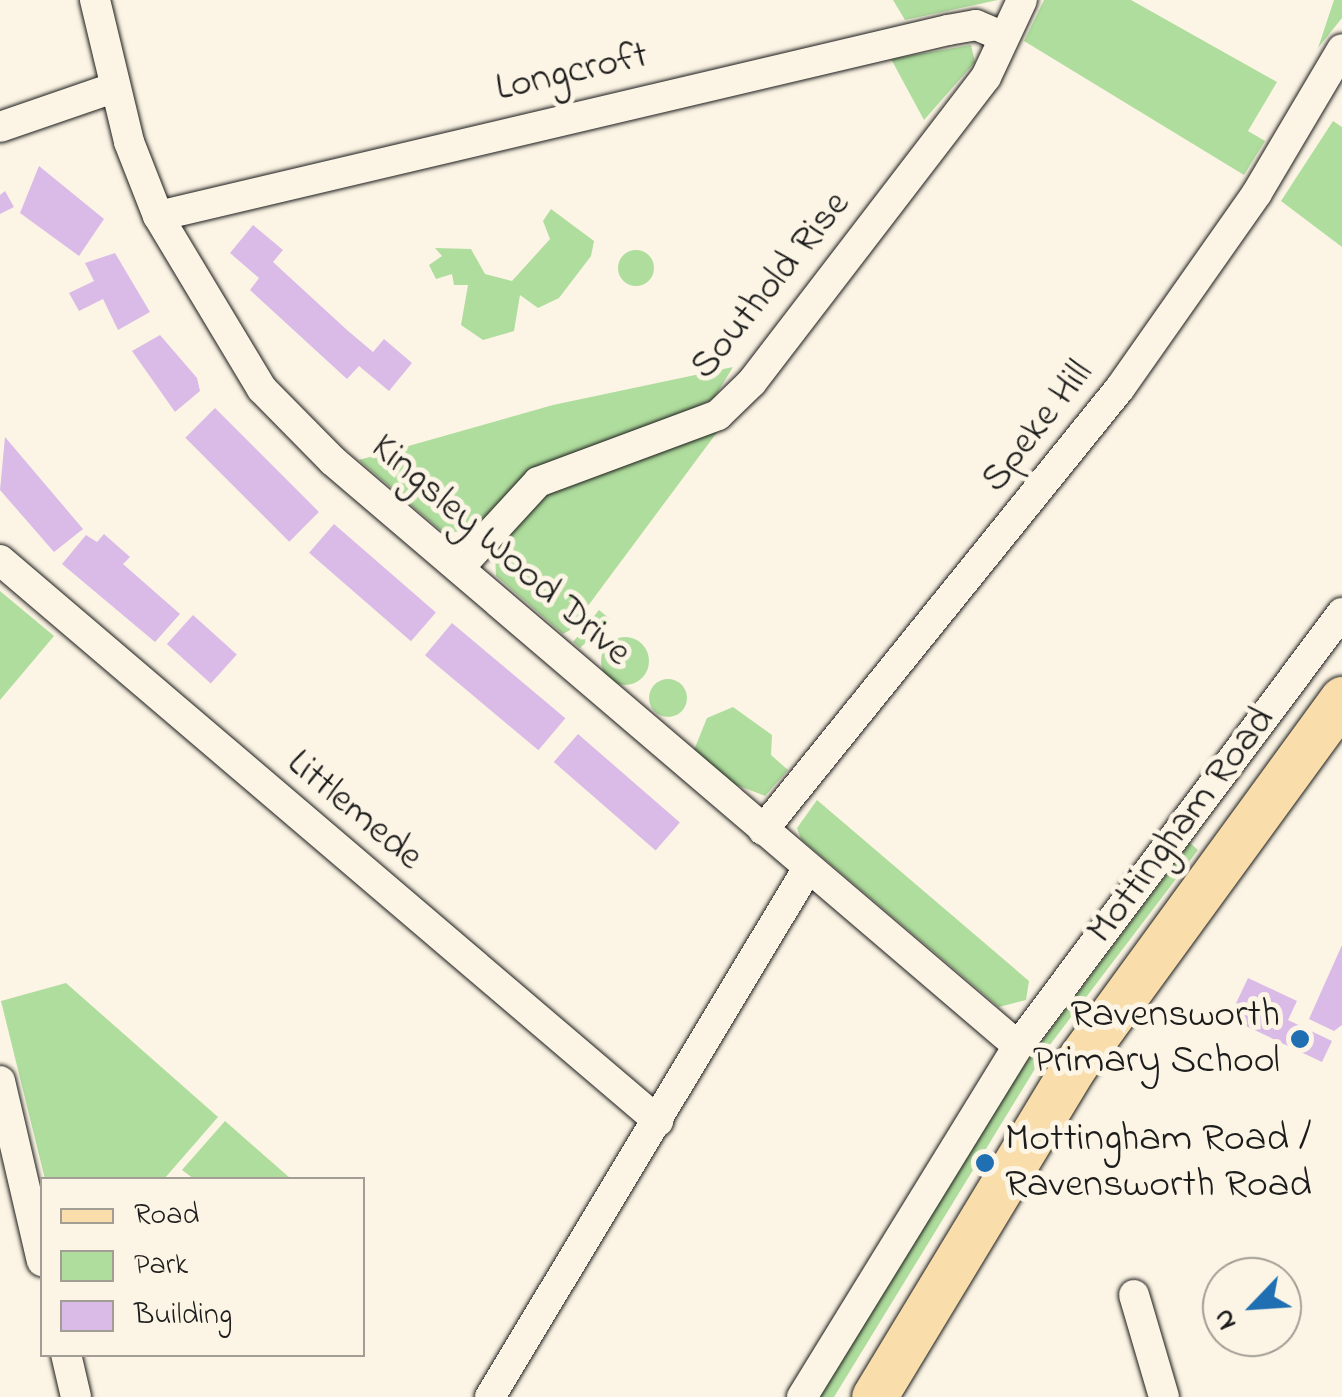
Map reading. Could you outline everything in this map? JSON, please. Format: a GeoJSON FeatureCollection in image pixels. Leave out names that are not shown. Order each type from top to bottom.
{"type":"FeatureCollection","features":[{"type":"Feature","properties":{"kind":"main road","name":"Mottingham Road"},"geometry":{"type":"LineString","coordinates":[[874,1397],[1072,1068],[1342,699]]}},
{"type":"Feature","properties":{"kind":"street","name":"Kingsley Wood Drive"},"geometry":{"type":"LineString","coordinates":[[96,0],[114,88],[158,216],[262,390],[459,568],[1018,1046]]}},
{"type":"Feature","properties":{"kind":"street","name":"Southold Rise"},"geometry":{"type":"LineString","coordinates":[[459,568],[538,482],[718,415],[752,382],[986,77],[1022,0]]}},
{"type":"Feature","properties":{"kind":"street","name":"Longcroft"},"geometry":{"type":"LineString","coordinates":[[158,216],[934,33],[976,25],[1004,37]]}},
{"type":"Feature","properties":{"kind":"street","name":"Speke Hill"},"geometry":{"type":"LineString","coordinates":[[763,830],[1120,388],[1257,193],[1342,50]]}},
{"type":"Feature","properties":{"kind":"street"},"geometry":{"type":"LineString","coordinates":[[0,127],[114,88]]}},
{"type":"Feature","properties":{"kind":"street","name":"Littlemede"},"geometry":{"type":"LineString","coordinates":[[0,560],[658,1120]]}},
{"type":"Feature","properties":{"kind":"street","name":"Mottingham Road"},"geometry":{"type":"LineString","coordinates":[[802,1397],[1018,1046],[1342,613]]}},
{"type":"Feature","properties":{"kind":"street"},"geometry":{"type":"LineString","coordinates":[[490,1397],[808,868]]}},
{"type":"Feature","properties":{"kind":"street"},"geometry":{"type":"LineString","coordinates":[[0,1081],[40,1247]]}},
{"type":"Feature","properties":{"kind":"street"},"geometry":{"type":"LineString","coordinates":[[1134,1295],[1164,1397]]}},
{"type":"Feature","properties":{"kind":"street"},"geometry":{"type":"LineString","coordinates":[[67,1357],[76,1397]]}},
{"type":"Feature","properties":{"kind":"green space"},"geometry":{"type":"Polygon","coordinates":[[[893,0],[998,0],[905,20],[893,0]]]}},
{"type":"Feature","properties":{"kind":"green space"},"geometry":{"type":"Polygon","coordinates":[[[1044,0],[1131,0],[1277,82],[1248,131],[1265,141],[1244,175],[1024,41],[1044,0]]]}},
{"type":"Feature","properties":{"kind":"green space"},"geometry":{"type":"Polygon","coordinates":[[[1334,0],[1342,0],[1342,18],[1318,48],[1334,0]]]}},
{"type":"Feature","properties":{"kind":"green space"},"geometry":{"type":"Polygon","coordinates":[[[971,45],[975,62],[924,120],[891,59],[971,45]]]}},
{"type":"Feature","properties":{"kind":"green space"},"geometry":{"type":"Polygon","coordinates":[[[1333,121],[1342,127],[1342,247],[1281,201],[1333,121]]]}},
{"type":"Feature","properties":{"kind":"green space"},"geometry":{"type":"Polygon","coordinates":[[[551,209],[594,241],[591,256],[559,298],[538,308],[520,295],[514,331],[483,340],[461,325],[468,285],[454,285],[452,274],[436,279],[429,265],[442,256],[435,248],[471,249],[485,274],[512,281],[550,239],[543,221],[551,209]]]}},
{"type":"Feature","properties":{"kind":"green space"},"geometry":{"type":"Polygon","coordinates":[[[636,250],[648,256],[654,268],[648,280],[636,286],[624,280],[618,268],[624,256],[636,250]]]}},
{"type":"Feature","properties":{"kind":"green space"},"geometry":{"type":"Polygon","coordinates":[[[733,367],[714,398],[475,528],[445,534],[359,460],[553,405],[733,367]]]}},
{"type":"Feature","properties":{"kind":"green space"},"geometry":{"type":"Polygon","coordinates":[[[718,431],[570,630],[563,634],[496,576],[495,554],[511,527],[550,492],[718,431]]]}},
{"type":"Feature","properties":{"kind":"green space"},"geometry":{"type":"Polygon","coordinates":[[[0,591],[54,636],[0,700],[0,591]]]}},
{"type":"Feature","properties":{"kind":"green space"},"geometry":{"type":"Polygon","coordinates":[[[599,610],[610,619],[580,648],[573,642],[599,610]]]}},
{"type":"Feature","properties":{"kind":"green space"},"geometry":{"type":"Polygon","coordinates":[[[625,637],[642,644],[649,661],[642,678],[625,685],[608,678],[601,661],[608,644],[625,637]]]}},
{"type":"Feature","properties":{"kind":"green space"},"geometry":{"type":"Polygon","coordinates":[[[668,679],[682,684],[687,698],[682,712],[668,717],[654,712],[649,698],[654,684],[668,679]]]}},
{"type":"Feature","properties":{"kind":"green space"},"geometry":{"type":"Polygon","coordinates":[[[733,707],[772,735],[771,755],[788,770],[765,796],[734,784],[694,750],[707,718],[733,707]]]}},
{"type":"Feature","properties":{"kind":"green space"},"geometry":{"type":"Polygon","coordinates":[[[817,800],[1029,981],[1026,1000],[999,1007],[801,839],[797,828],[817,800]]]}},
{"type":"Feature","properties":{"kind":"green space"},"geometry":{"type":"Polygon","coordinates":[[[1190,843],[1198,850],[1049,1046],[834,1397],[820,1397],[1012,1081],[1190,843]]]}},
{"type":"Feature","properties":{"kind":"green space"},"geometry":{"type":"Polygon","coordinates":[[[66,983],[218,1117],[166,1177],[45,1177],[1,1001],[66,983]]]}},
{"type":"Feature","properties":{"kind":"green space"},"geometry":{"type":"Polygon","coordinates":[[[225,1121],[289,1177],[191,1177],[182,1170],[225,1121]]]}},
{"type":"Feature","properties":{"kind":"building"},"geometry":{"type":"Polygon","coordinates":[[[39,166],[104,219],[79,256],[20,213],[39,166]]]}},
{"type":"Feature","properties":{"kind":"building"},"geometry":{"type":"Polygon","coordinates":[[[5,191],[14,207],[0,214],[0,195],[5,191]]]}},
{"type":"Feature","properties":{"kind":"building"},"geometry":{"type":"Polygon","coordinates":[[[253,225],[283,250],[273,262],[347,330],[373,352],[384,339],[412,363],[389,391],[359,366],[347,379],[250,290],[259,278],[230,253],[253,225]]]}},
{"type":"Feature","properties":{"kind":"building"},"geometry":{"type":"Polygon","coordinates":[[[115,253],[150,312],[118,330],[103,299],[79,311],[69,293],[94,281],[85,263],[115,253]]]}},
{"type":"Feature","properties":{"kind":"building"},"geometry":{"type":"Polygon","coordinates":[[[160,335],[197,378],[200,391],[175,412],[132,351],[160,335]]]}},
{"type":"Feature","properties":{"kind":"building"},"geometry":{"type":"Polygon","coordinates":[[[215,408],[319,512],[289,542],[185,438],[215,408]]]}},
{"type":"Feature","properties":{"kind":"building"},"geometry":{"type":"Polygon","coordinates":[[[5,437],[83,529],[54,552],[0,490],[5,437]]]}},
{"type":"Feature","properties":{"kind":"building"},"geometry":{"type":"Polygon","coordinates":[[[334,524],[436,613],[411,641],[309,553],[334,524]]]}},
{"type":"Feature","properties":{"kind":"building"},"geometry":{"type":"Polygon","coordinates":[[[104,534],[130,557],[123,564],[180,614],[155,642],[62,564],[86,535],[97,542],[104,534]]]}},
{"type":"Feature","properties":{"kind":"building"},"geometry":{"type":"Polygon","coordinates":[[[193,615],[237,654],[211,683],[167,644],[193,615]]]}},
{"type":"Feature","properties":{"kind":"building"},"geometry":{"type":"Polygon","coordinates":[[[452,623],[565,718],[538,750],[425,655],[452,623]]]}},
{"type":"Feature","properties":{"kind":"building"},"geometry":{"type":"Polygon","coordinates":[[[578,734],[680,823],[656,850],[554,762],[578,734]]]}},
{"type":"Feature","properties":{"kind":"building"},"geometry":{"type":"Polygon","coordinates":[[[1342,945],[1342,1025],[1334,1031],[1309,1019],[1342,945]]]}},
{"type":"Feature","properties":{"kind":"building"},"geometry":{"type":"Polygon","coordinates":[[[1248,978],[1297,1001],[1288,1020],[1332,1041],[1322,1062],[1229,1018],[1248,978]]]}},
{"type":"Feature","properties":{"kind":"place","name":"Ravensworth Primary School"},"geometry":{"type":"Point","coordinates":[1300,1039]}},
{"type":"Feature","properties":{"kind":"place","name":"Mottingham Road / Ravensworth Road"},"geometry":{"type":"Point","coordinates":[985,1163]}}]}
